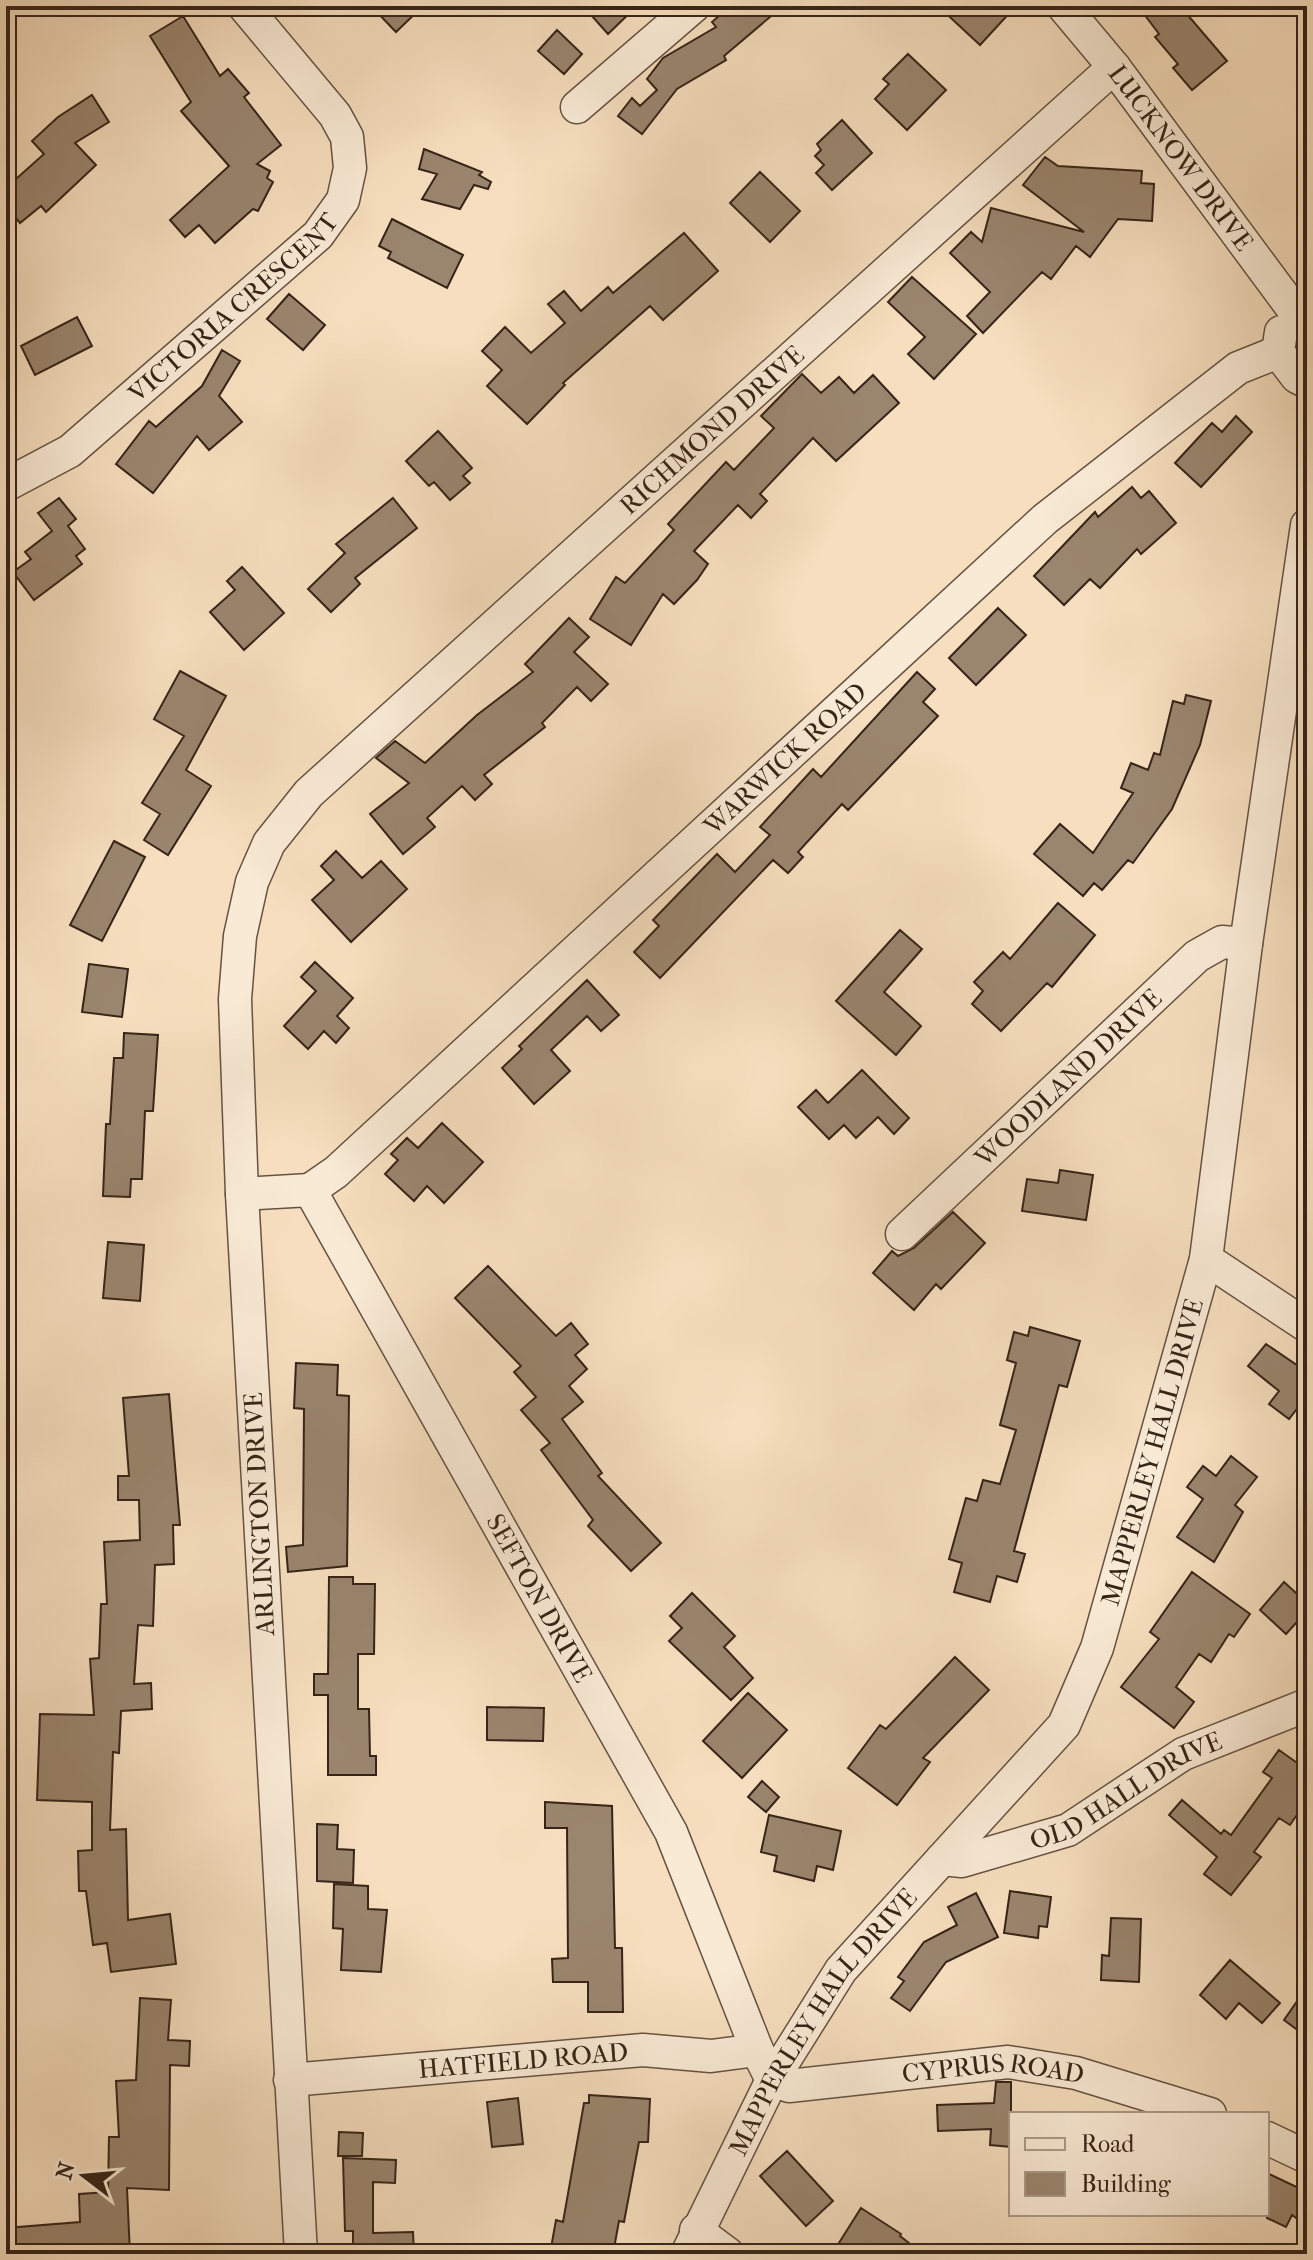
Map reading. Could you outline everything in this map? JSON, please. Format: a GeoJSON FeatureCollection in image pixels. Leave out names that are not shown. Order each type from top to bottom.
{"type":"FeatureCollection","features":[{"type":"Feature","properties":{"kind":"street","name":"VICTORIA CRESCENT"},"geometry":{"type":"LineString","coordinates":[[6,485],[70,451],[318,235],[343,200],[350,168],[347,137],[335,115],[244,6]]}},
{"type":"Feature","properties":{"kind":"street"},"geometry":{"type":"LineString","coordinates":[[577,107],[694,6]]}},
{"type":"Feature","properties":{"kind":"street","name":"LUCKNOW DRIVE"},"geometry":{"type":"LineString","coordinates":[[1063,6],[1114,67],[1301,312],[1281,329],[1278,352]]}},
{"type":"Feature","properties":{"kind":"street","name":"RICHMOND DRIVE"},"geometry":{"type":"LineString","coordinates":[[309,793],[1114,67]]}},
{"type":"Feature","properties":{"kind":"street"},"geometry":{"type":"LineString","coordinates":[[1278,352],[1297,377],[1307,382]]}},
{"type":"Feature","properties":{"kind":"street","name":"WARWICK ROAD"},"geometry":{"type":"LineString","coordinates":[[310,1190],[336,1172],[1045,519],[1238,368],[1278,352]]}},
{"type":"Feature","properties":{"kind":"street","name":"MAPPERLEY HALL DRIVE"},"geometry":{"type":"LineString","coordinates":[[692,2242],[772,2080],[841,1970],[1064,1725],[1097,1648],[1206,1259],[1246,944],[1307,525]]}},
{"type":"Feature","properties":{"kind":"street","name":"ARLINGTON DRIVE"},"geometry":{"type":"LineString","coordinates":[[301,2254],[242,1194],[235,999],[240,936],[252,882],[269,843],[309,793]]}},
{"type":"Feature","properties":{"kind":"street","name":"WOODLAND DRIVE"},"geometry":{"type":"LineString","coordinates":[[902,1234],[1197,956],[1222,942],[1246,944]]}},
{"type":"Feature","properties":{"kind":"street"},"geometry":{"type":"LineString","coordinates":[[242,1194],[310,1190]]}},
{"type":"Feature","properties":{"kind":"street","name":"SEFTON DRIVE"},"geometry":{"type":"LineString","coordinates":[[310,1190],[671,1832],[757,2050],[772,2080]]}},
{"type":"Feature","properties":{"kind":"street"},"geometry":{"type":"LineString","coordinates":[[1206,1259],[1307,1326]]}},
{"type":"Feature","properties":{"kind":"street","name":"OLD HALL DRIVE"},"geometry":{"type":"LineString","coordinates":[[942,1859],[962,1861],[1068,1830],[1183,1754],[1307,1705]]}},
{"type":"Feature","properties":{"kind":"street","name":"HATFIELD ROAD"},"geometry":{"type":"LineString","coordinates":[[290,2080],[643,2050],[711,2056],[757,2050]]}},
{"type":"Feature","properties":{"kind":"street","name":"CYPRUS ROAD"},"geometry":{"type":"LineString","coordinates":[[772,2080],[789,2086],[1008,2062],[1076,2073],[1203,2112]]}},
{"type":"Feature","properties":{"kind":"street"},"geometry":{"type":"LineString","coordinates":[[1269,2139],[1307,2157]]}},
{"type":"Feature","properties":{"kind":"street"},"geometry":{"type":"LineString","coordinates":[[692,2242],[728,2254]]}},
{"type":"Feature","properties":{"kind":"building"},"geometry":{"type":"Polygon","coordinates":[[[371,6],[423,6],[396,32],[371,6]]]}},
{"type":"Feature","properties":{"kind":"building"},"geometry":{"type":"Polygon","coordinates":[[[583,6],[637,6],[608,34],[583,6]]]}},
{"type":"Feature","properties":{"kind":"building"},"geometry":{"type":"Polygon","coordinates":[[[730,6],[783,6],[724,56],[726,60],[677,89],[642,134],[618,116],[632,98],[640,106],[657,90],[647,79],[663,58],[716,27],[712,22],[730,6]]]}},
{"type":"Feature","properties":{"kind":"building"},"geometry":{"type":"Polygon","coordinates":[[[938,6],[1016,6],[980,45],[938,6]]]}},
{"type":"Feature","properties":{"kind":"building"},"geometry":{"type":"Polygon","coordinates":[[[1138,6],[1180,6],[1227,61],[1192,90],[1173,68],[1178,64],[1155,37],[1159,34],[1138,6]]]}},
{"type":"Feature","properties":{"kind":"building"},"geometry":{"type":"Polygon","coordinates":[[[183,16],[220,76],[228,69],[249,93],[244,97],[281,145],[257,164],[270,171],[267,178],[273,182],[258,211],[253,209],[215,243],[199,225],[185,237],[170,220],[229,166],[181,111],[191,102],[150,36],[183,16]]]}},
{"type":"Feature","properties":{"kind":"building"},"geometry":{"type":"Polygon","coordinates":[[[557,30],[582,54],[564,74],[538,51],[557,30]]]}},
{"type":"Feature","properties":{"kind":"building"},"geometry":{"type":"Polygon","coordinates":[[[908,54],[946,90],[907,130],[875,99],[889,84],[883,79],[908,54]]]}},
{"type":"Feature","properties":{"kind":"building"},"geometry":{"type":"Polygon","coordinates":[[[92,95],[109,122],[75,143],[96,165],[46,212],[41,206],[20,223],[6,206],[6,188],[44,154],[32,141],[58,117],[92,95]]]}},
{"type":"Feature","properties":{"kind":"building"},"geometry":{"type":"Polygon","coordinates":[[[842,120],[872,153],[832,190],[816,173],[824,165],[815,156],[821,150],[817,144],[842,120]]]}},
{"type":"Feature","properties":{"kind":"building"},"geometry":{"type":"Polygon","coordinates":[[[424,149],[482,172],[479,175],[491,182],[488,189],[474,185],[460,209],[422,199],[437,174],[419,169],[424,149]]]}},
{"type":"Feature","properties":{"kind":"building"},"geometry":{"type":"Polygon","coordinates":[[[1045,157],[1058,166],[1142,171],[1141,183],[1154,184],[1152,221],[1118,219],[1090,257],[1076,246],[1051,279],[1042,272],[983,333],[967,316],[990,292],[950,253],[971,232],[982,242],[991,208],[1084,232],[1023,185],[1045,157]]]}},
{"type":"Feature","properties":{"kind":"building"},"geometry":{"type":"Polygon","coordinates":[[[760,172],[800,211],[770,242],[730,203],[760,172]]]}},
{"type":"Feature","properties":{"kind":"building"},"geometry":{"type":"Polygon","coordinates":[[[392,219],[463,255],[447,288],[388,258],[391,252],[379,246],[392,219]]]}},
{"type":"Feature","properties":{"kind":"building"},"geometry":{"type":"Polygon","coordinates":[[[684,233],[718,271],[663,320],[650,306],[563,383],[565,385],[527,424],[487,386],[502,370],[482,351],[505,327],[531,353],[565,323],[548,304],[564,291],[581,311],[608,287],[613,293],[684,233]]]}},
{"type":"Feature","properties":{"kind":"building"},"geometry":{"type":"Polygon","coordinates":[[[912,277],[976,334],[934,379],[908,354],[925,337],[888,302],[912,277]]]}},
{"type":"Feature","properties":{"kind":"building"},"geometry":{"type":"Polygon","coordinates":[[[289,294],[325,325],[303,350],[267,319],[289,294]]]}},
{"type":"Feature","properties":{"kind":"building"},"geometry":{"type":"Polygon","coordinates":[[[77,317],[92,346],[35,375],[21,346],[77,317]]]}},
{"type":"Feature","properties":{"kind":"building"},"geometry":{"type":"Polygon","coordinates":[[[222,350],[240,361],[219,396],[242,422],[209,450],[197,436],[153,493],[116,464],[149,421],[156,427],[202,386],[222,350]]]}},
{"type":"Feature","properties":{"kind":"building"},"geometry":{"type":"Polygon","coordinates":[[[802,374],[821,393],[839,377],[854,393],[873,375],[899,403],[836,461],[813,438],[760,494],[767,501],[751,518],[738,505],[694,551],[708,564],[697,580],[674,604],[663,594],[631,645],[590,619],[616,577],[625,583],[674,530],[668,524],[726,462],[734,470],[774,428],[761,416],[802,374]]]}},
{"type":"Feature","properties":{"kind":"building"},"geometry":{"type":"Polygon","coordinates":[[[1236,416],[1252,432],[1201,487],[1175,463],[1212,423],[1222,432],[1236,416]]]}},
{"type":"Feature","properties":{"kind":"building"},"geometry":{"type":"Polygon","coordinates":[[[438,431],[472,468],[463,476],[470,483],[450,500],[434,482],[429,486],[406,461],[438,431]]]}},
{"type":"Feature","properties":{"kind":"building"},"geometry":{"type":"Polygon","coordinates":[[[1132,487],[1141,498],[1149,491],[1176,523],[1141,554],[1137,549],[1100,588],[1090,579],[1064,605],[1034,576],[1095,512],[1098,517],[1132,487]]]}},
{"type":"Feature","properties":{"kind":"building"},"geometry":{"type":"Polygon","coordinates":[[[59,498],[76,519],[68,526],[85,549],[76,556],[82,564],[34,600],[13,572],[31,559],[25,552],[52,531],[38,513],[59,498]]]}},
{"type":"Feature","properties":{"kind":"building"},"geometry":{"type":"Polygon","coordinates":[[[393,498],[417,528],[355,578],[360,584],[331,612],[308,589],[345,553],[336,544],[393,498]]]}},
{"type":"Feature","properties":{"kind":"building"},"geometry":{"type":"Polygon","coordinates":[[[242,567],[284,613],[244,650],[210,612],[235,590],[227,581],[242,567]]]}},
{"type":"Feature","properties":{"kind":"building"},"geometry":{"type":"Polygon","coordinates":[[[998,608],[1026,635],[976,685],[949,658],[998,608]]]}},
{"type":"Feature","properties":{"kind":"building"},"geometry":{"type":"Polygon","coordinates":[[[569,618],[589,637],[574,652],[608,684],[591,701],[577,687],[542,723],[545,727],[484,775],[492,784],[475,800],[462,786],[427,818],[435,827],[403,854],[370,814],[409,783],[376,758],[395,741],[425,763],[477,715],[533,672],[525,664],[569,618]]]}},
{"type":"Feature","properties":{"kind":"building"},"geometry":{"type":"Polygon","coordinates":[[[180,671],[226,696],[186,770],[211,786],[168,855],[144,840],[160,814],[142,803],[184,736],[154,719],[180,671]]]}},
{"type":"Feature","properties":{"kind":"building"},"geometry":{"type":"Polygon","coordinates":[[[917,672],[935,689],[923,702],[938,716],[848,810],[842,804],[798,852],[803,857],[788,873],[773,860],[660,978],[634,952],[659,926],[653,920],[717,854],[735,872],[770,835],[760,827],[813,769],[821,777],[917,672]]]}},
{"type":"Feature","properties":{"kind":"building"},"geometry":{"type":"Polygon","coordinates":[[[1186,695],[1211,701],[1200,745],[1172,809],[1133,863],[1128,860],[1102,890],[1094,883],[1083,896],[1034,854],[1060,824],[1093,853],[1133,793],[1121,788],[1131,763],[1148,770],[1154,753],[1160,755],[1173,701],[1184,704],[1186,695]]]}},
{"type":"Feature","properties":{"kind":"building"},"geometry":{"type":"Polygon","coordinates":[[[114,841],[145,857],[102,941],[70,925],[114,841]]]}},
{"type":"Feature","properties":{"kind":"building"},"geometry":{"type":"Polygon","coordinates":[[[336,851],[362,878],[381,861],[407,889],[351,942],[312,900],[334,880],[321,866],[336,851]]]}},
{"type":"Feature","properties":{"kind":"building"},"geometry":{"type":"Polygon","coordinates":[[[1058,903],[1095,935],[1052,987],[1047,983],[1001,1031],[972,1004],[983,991],[974,982],[1003,952],[1010,959],[1058,903]]]}},
{"type":"Feature","properties":{"kind":"building"},"geometry":{"type":"Polygon","coordinates":[[[900,930],[922,949],[884,992],[921,1026],[896,1055],[836,1001],[900,930]]]}},
{"type":"Feature","properties":{"kind":"building"},"geometry":{"type":"Polygon","coordinates":[[[315,962],[353,998],[337,1016],[349,1028],[336,1043],[324,1031],[308,1049],[284,1026],[316,991],[301,977],[315,962]]]}},
{"type":"Feature","properties":{"kind":"building"},"geometry":{"type":"Polygon","coordinates":[[[89,964],[128,969],[122,1017],[82,1012],[89,964]]]}},
{"type":"Feature","properties":{"kind":"building"},"geometry":{"type":"Polygon","coordinates":[[[587,980],[619,1015],[601,1031],[587,1016],[551,1050],[570,1071],[534,1104],[502,1068],[522,1049],[519,1046],[587,980]]]}},
{"type":"Feature","properties":{"kind":"building"},"geometry":{"type":"Polygon","coordinates":[[[124,1033],[158,1035],[153,1111],[145,1111],[142,1179],[131,1179],[130,1197],[103,1196],[106,1124],[110,1124],[114,1058],[123,1058],[124,1033]]]}},
{"type":"Feature","properties":{"kind":"building"},"geometry":{"type":"Polygon","coordinates":[[[862,1070],[909,1118],[894,1134],[878,1117],[856,1138],[844,1125],[829,1139],[798,1107],[816,1090],[828,1103],[862,1070]]]}},
{"type":"Feature","properties":{"kind":"building"},"geometry":{"type":"Polygon","coordinates":[[[442,1123],[483,1162],[444,1203],[427,1186],[414,1201],[385,1174],[398,1160],[391,1154],[407,1138],[418,1148],[442,1123]]]}},
{"type":"Feature","properties":{"kind":"building"},"geometry":{"type":"Polygon","coordinates":[[[1060,1170],[1093,1175],[1086,1220],[1022,1211],[1027,1179],[1058,1183],[1060,1170]]]}},
{"type":"Feature","properties":{"kind":"building"},"geometry":{"type":"Polygon","coordinates":[[[953,1212],[985,1243],[941,1289],[936,1284],[914,1310],[873,1273],[892,1251],[898,1256],[914,1248],[953,1212]]]}},
{"type":"Feature","properties":{"kind":"building"},"geometry":{"type":"Polygon","coordinates":[[[108,1242],[144,1245],[140,1301],[103,1298],[108,1242]]]}},
{"type":"Feature","properties":{"kind":"building"},"geometry":{"type":"Polygon","coordinates":[[[488,1266],[556,1336],[571,1323],[588,1344],[575,1355],[587,1369],[569,1386],[583,1402],[562,1419],[602,1473],[598,1476],[661,1543],[631,1571],[588,1526],[593,1520],[541,1450],[550,1443],[521,1410],[536,1397],[514,1372],[521,1366],[455,1298],[488,1266]]]}},
{"type":"Feature","properties":{"kind":"building"},"geometry":{"type":"Polygon","coordinates":[[[1030,1327],[1080,1341],[1067,1387],[1059,1385],[1014,1551],[1025,1554],[1017,1582],[997,1576],[990,1602],[954,1592],[962,1563],[949,1559],[966,1498],[977,1501],[983,1480],[1000,1484],[1016,1430],[1000,1425],[1016,1363],[1007,1360],[1014,1332],[1028,1336],[1030,1327]]]}},
{"type":"Feature","properties":{"kind":"building"},"geometry":{"type":"Polygon","coordinates":[[[1266,1344],[1307,1372],[1307,1396],[1289,1419],[1269,1404],[1279,1391],[1248,1366],[1266,1344]]]}},
{"type":"Feature","properties":{"kind":"building"},"geometry":{"type":"Polygon","coordinates":[[[296,1363],[338,1365],[337,1395],[349,1396],[347,1566],[288,1572],[286,1547],[303,1545],[304,1409],[294,1408],[296,1363]]]}},
{"type":"Feature","properties":{"kind":"building"},"geometry":{"type":"Polygon","coordinates":[[[169,1394],[180,1525],[173,1525],[174,1564],[155,1565],[153,1626],[138,1625],[134,1684],[151,1683],[152,1709],[121,1711],[119,1753],[113,1752],[110,1830],[126,1829],[128,1920],[170,1914],[176,1964],[111,1972],[107,1943],[93,1945],[86,1891],[79,1891],[78,1851],[92,1850],[92,1802],[37,1800],[40,1714],[94,1715],[90,1659],[99,1658],[101,1604],[107,1604],[104,1542],[140,1540],[139,1500],[118,1500],[118,1476],[129,1476],[123,1398],[169,1394]]]}},
{"type":"Feature","properties":{"kind":"building"},"geometry":{"type":"Polygon","coordinates":[[[1231,1456],[1257,1477],[1235,1505],[1243,1512],[1214,1562],[1177,1537],[1203,1499],[1187,1487],[1203,1466],[1216,1476],[1231,1456]]]}},
{"type":"Feature","properties":{"kind":"building"},"geometry":{"type":"Polygon","coordinates":[[[1192,1572],[1250,1614],[1234,1637],[1229,1634],[1211,1662],[1199,1654],[1176,1687],[1194,1702],[1174,1728],[1121,1687],[1159,1639],[1150,1632],[1192,1572]]]}},
{"type":"Feature","properties":{"kind":"building"},"geometry":{"type":"Polygon","coordinates":[[[329,1577],[353,1577],[353,1584],[375,1584],[374,1654],[358,1654],[358,1709],[369,1709],[370,1756],[376,1756],[376,1775],[328,1775],[328,1695],[314,1695],[314,1674],[328,1674],[329,1577]]]}},
{"type":"Feature","properties":{"kind":"building"},"geometry":{"type":"Polygon","coordinates":[[[1284,1582],[1307,1603],[1307,1611],[1286,1634],[1260,1610],[1284,1582]]]}},
{"type":"Feature","properties":{"kind":"building"},"geometry":{"type":"Polygon","coordinates":[[[692,1593],[735,1636],[724,1647],[753,1678],[731,1700],[669,1641],[682,1628],[670,1616],[692,1593]]]}},
{"type":"Feature","properties":{"kind":"building"},"geometry":{"type":"Polygon","coordinates":[[[955,1657],[989,1690],[923,1758],[930,1762],[897,1805],[848,1768],[880,1725],[886,1729],[955,1657]]]}},
{"type":"Feature","properties":{"kind":"building"},"geometry":{"type":"Polygon","coordinates":[[[748,1693],[787,1730],[742,1778],[703,1741],[748,1693]]]}},
{"type":"Feature","properties":{"kind":"building"},"geometry":{"type":"Polygon","coordinates":[[[487,1707],[544,1708],[543,1741],[487,1740],[487,1707]]]}},
{"type":"Feature","properties":{"kind":"building"},"geometry":{"type":"Polygon","coordinates":[[[1279,1750],[1307,1770],[1307,1800],[1290,1825],[1279,1818],[1254,1852],[1261,1857],[1231,1895],[1204,1874],[1217,1857],[1169,1815],[1182,1800],[1221,1834],[1224,1830],[1231,1835],[1272,1778],[1263,1772],[1279,1750]]]}},
{"type":"Feature","properties":{"kind":"building"},"geometry":{"type":"Polygon","coordinates":[[[762,1781],[779,1797],[766,1812],[748,1797],[762,1781]]]}},
{"type":"Feature","properties":{"kind":"building"},"geometry":{"type":"Polygon","coordinates":[[[545,1802],[612,1806],[615,1948],[622,1948],[623,2012],[588,2012],[588,1982],[553,1982],[552,1959],[568,1958],[567,1828],[545,1828],[545,1802]]]}},
{"type":"Feature","properties":{"kind":"building"},"geometry":{"type":"Polygon","coordinates":[[[769,1815],[841,1831],[833,1870],[817,1866],[814,1881],[774,1871],[777,1856],[761,1852],[769,1815]]]}},
{"type":"Feature","properties":{"kind":"building"},"geometry":{"type":"Polygon","coordinates":[[[317,1824],[338,1825],[337,1849],[354,1850],[353,1883],[317,1881],[317,1824]]]}},
{"type":"Feature","properties":{"kind":"building"},"geometry":{"type":"Polygon","coordinates":[[[334,1884],[368,1886],[368,1909],[387,1910],[381,1972],[341,1970],[343,1929],[333,1928],[334,1884]]]}},
{"type":"Feature","properties":{"kind":"building"},"geometry":{"type":"Polygon","coordinates":[[[1010,1891],[1051,1897],[1047,1927],[1039,1926],[1038,1938],[1004,1933],[1010,1891]]]}},
{"type":"Feature","properties":{"kind":"building"},"geometry":{"type":"Polygon","coordinates":[[[976,1893],[998,1937],[946,1962],[910,2011],[891,1998],[904,1981],[898,1977],[924,1942],[957,1925],[948,1907],[976,1893]]]}},
{"type":"Feature","properties":{"kind":"building"},"geometry":{"type":"Polygon","coordinates":[[[1111,1918],[1141,1919],[1139,1982],[1101,1980],[1102,1955],[1109,1956],[1111,1918]]]}},
{"type":"Feature","properties":{"kind":"building"},"geometry":{"type":"Polygon","coordinates":[[[1230,1960],[1280,2003],[1262,2023],[1239,2003],[1226,2019],[1200,1995],[1230,1960]]]}},
{"type":"Feature","properties":{"kind":"building"},"geometry":{"type":"Polygon","coordinates":[[[1307,1987],[1307,2037],[1284,2020],[1307,1987]]]}},
{"type":"Feature","properties":{"kind":"building"},"geometry":{"type":"Polygon","coordinates":[[[140,1998],[171,2000],[168,2040],[190,2041],[189,2066],[170,2065],[169,2190],[127,2188],[130,2254],[6,2254],[6,2228],[80,2222],[79,2194],[108,2192],[109,2137],[119,2137],[116,2081],[136,2080],[140,1998]]]}},
{"type":"Feature","properties":{"kind":"building"},"geometry":{"type":"Polygon","coordinates":[[[996,2082],[1011,2082],[1009,2147],[990,2145],[991,2129],[938,2131],[937,2105],[994,2103],[996,2082]]]}},
{"type":"Feature","properties":{"kind":"building"},"geometry":{"type":"Polygon","coordinates":[[[589,2095],[650,2099],[648,2142],[639,2142],[624,2222],[619,2221],[613,2254],[579,2254],[551,2248],[556,2220],[563,2222],[584,2103],[589,2103],[589,2095]]]}},
{"type":"Feature","properties":{"kind":"building"},"geometry":{"type":"Polygon","coordinates":[[[518,2098],[523,2144],[492,2147],[487,2102],[518,2098]]]}},
{"type":"Feature","properties":{"kind":"building"},"geometry":{"type":"Polygon","coordinates":[[[339,2132],[363,2133],[362,2156],[338,2156],[339,2132]]]}},
{"type":"Feature","properties":{"kind":"building"},"geometry":{"type":"Polygon","coordinates":[[[787,2151],[833,2201],[806,2226],[760,2176],[787,2151]]]}},
{"type":"Feature","properties":{"kind":"building"},"geometry":{"type":"Polygon","coordinates":[[[343,2158],[396,2160],[395,2183],[373,2182],[373,2233],[413,2232],[414,2254],[353,2254],[353,2231],[345,2231],[343,2158]]]}},
{"type":"Feature","properties":{"kind":"building"},"geometry":{"type":"Polygon","coordinates":[[[1269,2174],[1307,2192],[1307,2226],[1292,2215],[1286,2227],[1267,2218],[1269,2174]]]}},
{"type":"Feature","properties":{"kind":"building"},"geometry":{"type":"Polygon","coordinates":[[[861,2208],[901,2234],[923,2254],[832,2254],[861,2208]]]}}]}
